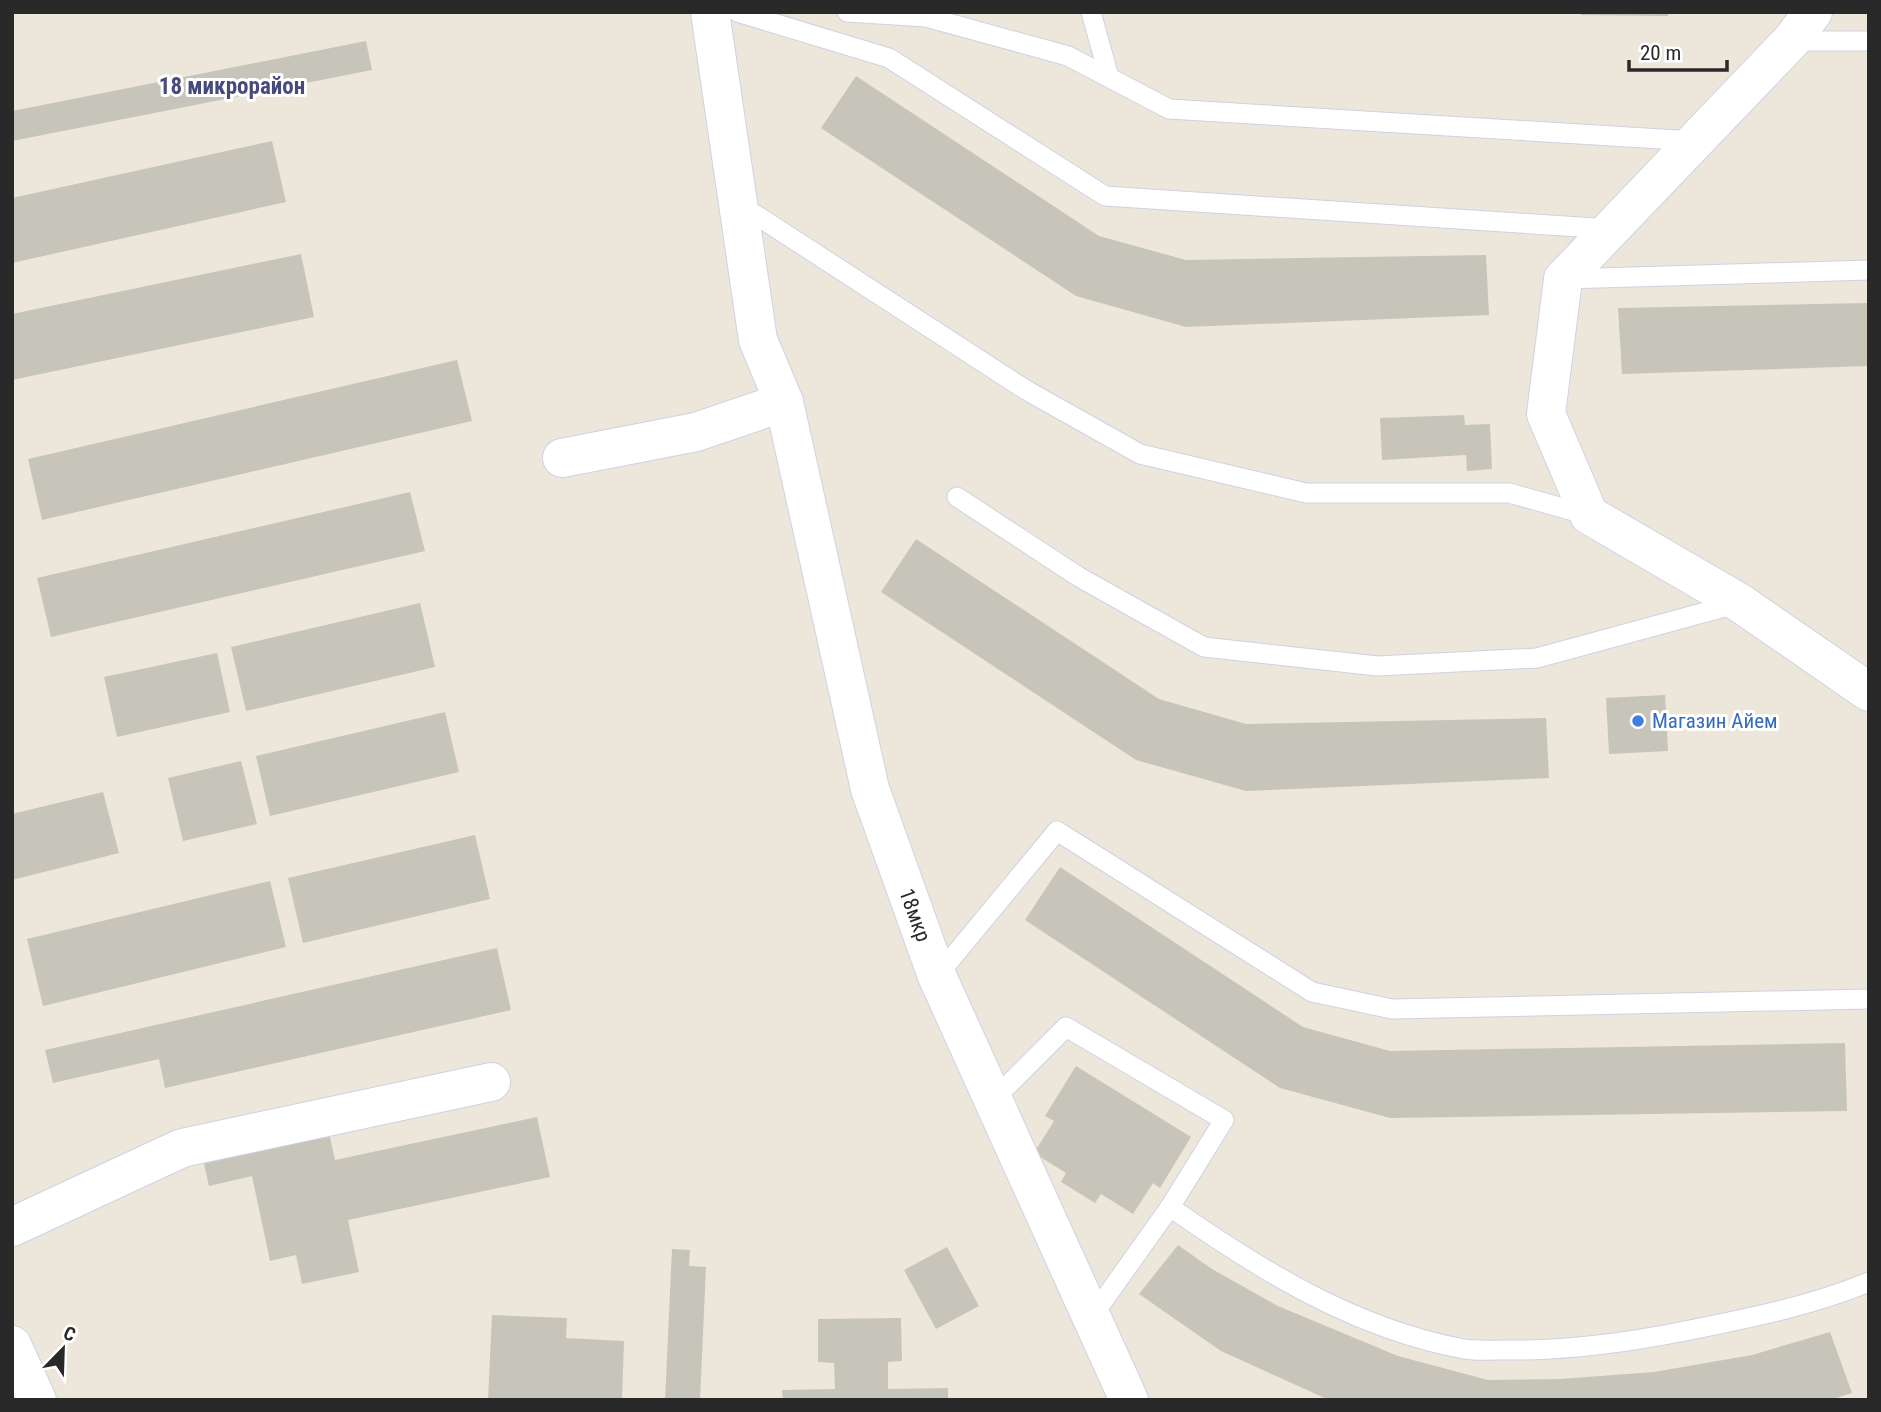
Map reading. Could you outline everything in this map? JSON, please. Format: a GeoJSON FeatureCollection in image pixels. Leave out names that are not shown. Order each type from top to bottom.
{"type":"FeatureCollection","features":[{"type":"Feature","properties":{"kind":"street","name":"18мкр"},"geometry":{"type":"LineString","coordinates":[[710,12],[758,340],[784,402],[870,789],[937,976],[1129,1400]]}},
{"type":"Feature","properties":{"kind":"street"},"geometry":{"type":"LineString","coordinates":[[1802,27],[1563,279],[1546,414],[1589,515],[1740,603],[1869,692]]}},
{"type":"Feature","properties":{"kind":"street"},"geometry":{"type":"LineString","coordinates":[[562,458],[696,432],[784,402]]}},
{"type":"Feature","properties":{"kind":"street"},"geometry":{"type":"LineString","coordinates":[[12,1227],[182,1148],[491,1082]]}},
{"type":"Feature","properties":{"kind":"street"},"geometry":{"type":"LineString","coordinates":[[12,1346],[37,1400]]}},
{"type":"Feature","properties":{"kind":"lane"},"geometry":{"type":"LineString","coordinates":[[737,12],[889,58],[1105,196],[1611,229]]}},
{"type":"Feature","properties":{"kind":"lane"},"geometry":{"type":"LineString","coordinates":[[847,12],[926,17],[1068,56],[1169,109],[1696,141]]}},
{"type":"Feature","properties":{"kind":"lane"},"geometry":{"type":"LineString","coordinates":[[1091,12],[1109,77]]}},
{"type":"Feature","properties":{"kind":"lane"},"geometry":{"type":"LineString","coordinates":[[1802,27],[1869,41]]}},
{"type":"Feature","properties":{"kind":"lane"},"geometry":{"type":"LineString","coordinates":[[738,204],[1026,390],[1140,454],[1306,493],[1509,493],[1589,515]]}},
{"type":"Feature","properties":{"kind":"lane"},"geometry":{"type":"LineString","coordinates":[[1563,279],[1869,270]]}},
{"type":"Feature","properties":{"kind":"lane"},"geometry":{"type":"LineString","coordinates":[[957,497],[1079,577],[1204,647],[1377,666],[1538,658],[1740,603]]}},
{"type":"Feature","properties":{"kind":"lane"},"geometry":{"type":"LineString","coordinates":[[937,976],[1057,831],[1312,992],[1352,1001],[1392,1009],[1869,999]]}},
{"type":"Feature","properties":{"kind":"lane"},"geometry":{"type":"LineString","coordinates":[[992,1101],[1066,1027],[1224,1121],[1170,1208],[1091,1318]]}},
{"type":"Feature","properties":{"kind":"lane"},"geometry":{"type":"LineString","coordinates":[[1170,1208],[1241,1256],[1322,1301],[1391,1331],[1466,1350],[1560,1351],[1648,1338],[1732,1322],[1847,1291],[1869,1282]]}},
{"type":"Feature","properties":{"kind":"building"},"geometry":{"type":"Polygon","coordinates":[[[1581,12],[1668,12],[1668,16],[1581,15],[1581,12]]]}},
{"type":"Feature","properties":{"kind":"building"},"geometry":{"type":"Polygon","coordinates":[[[366,41],[372,70],[12,141],[12,111],[366,41]]]}},
{"type":"Feature","properties":{"kind":"building"},"geometry":{"type":"Polygon","coordinates":[[[856,76],[1099,236],[1186,260],[1486,255],[1489,315],[1186,327],[1076,296],[821,128],[856,76]]]}},
{"type":"Feature","properties":{"kind":"building"},"geometry":{"type":"Polygon","coordinates":[[[272,141],[286,202],[12,263],[12,198],[272,141]]]}},
{"type":"Feature","properties":{"kind":"building"},"geometry":{"type":"Polygon","coordinates":[[[301,254],[314,317],[12,380],[12,314],[301,254]]]}},
{"type":"Feature","properties":{"kind":"building"},"geometry":{"type":"Polygon","coordinates":[[[1869,303],[1869,366],[1622,374],[1618,308],[1869,303]]]}},
{"type":"Feature","properties":{"kind":"building"},"geometry":{"type":"Polygon","coordinates":[[[457,360],[472,421],[42,520],[28,459],[457,360]]]}},
{"type":"Feature","properties":{"kind":"building"},"geometry":{"type":"Polygon","coordinates":[[[1464,415],[1465,425],[1490,424],[1492,469],[1467,471],[1466,455],[1382,460],[1380,418],[1464,415]]]}},
{"type":"Feature","properties":{"kind":"building"},"geometry":{"type":"Polygon","coordinates":[[[410,492],[425,551],[51,637],[37,578],[410,492]]]}},
{"type":"Feature","properties":{"kind":"building"},"geometry":{"type":"Polygon","coordinates":[[[916,539],[1159,699],[1246,724],[1546,718],[1549,778],[1246,791],[1136,760],[881,592],[916,539]]]}},
{"type":"Feature","properties":{"kind":"building"},"geometry":{"type":"Polygon","coordinates":[[[420,603],[435,667],[246,711],[231,647],[420,603]]]}},
{"type":"Feature","properties":{"kind":"building"},"geometry":{"type":"Polygon","coordinates":[[[217,653],[230,712],[117,737],[104,677],[217,653]]]}},
{"type":"Feature","properties":{"kind":"building"},"geometry":{"type":"Polygon","coordinates":[[[1665,695],[1668,751],[1609,754],[1606,698],[1665,695]]]}},
{"type":"Feature","properties":{"kind":"building"},"geometry":{"type":"Polygon","coordinates":[[[445,712],[459,772],[270,816],[256,756],[445,712]]]}},
{"type":"Feature","properties":{"kind":"building"},"geometry":{"type":"Polygon","coordinates":[[[241,761],[257,824],[183,841],[168,778],[241,761]]]}},
{"type":"Feature","properties":{"kind":"building"},"geometry":{"type":"Polygon","coordinates":[[[103,792],[119,853],[12,880],[12,814],[103,792]]]}},
{"type":"Feature","properties":{"kind":"building"},"geometry":{"type":"Polygon","coordinates":[[[475,835],[490,899],[303,943],[288,878],[475,835]]]}},
{"type":"Feature","properties":{"kind":"building"},"geometry":{"type":"Polygon","coordinates":[[[1060,867],[1303,1027],[1390,1051],[1845,1043],[1847,1111],[1390,1118],[1280,1088],[1025,920],[1060,867]]]}},
{"type":"Feature","properties":{"kind":"building"},"geometry":{"type":"Polygon","coordinates":[[[270,881],[286,947],[43,1006],[27,939],[270,881]]]}},
{"type":"Feature","properties":{"kind":"building"},"geometry":{"type":"Polygon","coordinates":[[[497,948],[511,1010],[165,1088],[159,1059],[53,1083],[45,1050],[497,948]]]}},
{"type":"Feature","properties":{"kind":"building"},"geometry":{"type":"Polygon","coordinates":[[[1076,1066],[1191,1137],[1160,1188],[1153,1183],[1133,1214],[1101,1194],[1095,1203],[1061,1182],[1066,1173],[1034,1153],[1054,1121],[1045,1116],[1076,1066]]]}},
{"type":"Feature","properties":{"kind":"building"},"geometry":{"type":"Polygon","coordinates":[[[537,1117],[550,1177],[348,1220],[359,1272],[302,1284],[296,1255],[270,1261],[252,1176],[209,1186],[201,1151],[327,1124],[335,1160],[537,1117]]]}},
{"type":"Feature","properties":{"kind":"building"},"geometry":{"type":"Polygon","coordinates":[[[1178,1245],[1212,1269],[1278,1306],[1398,1356],[1488,1380],[1560,1379],[1654,1372],[1752,1355],[1830,1332],[1852,1393],[1830,1400],[1329,1400],[1221,1351],[1139,1294],[1178,1245]]]}},
{"type":"Feature","properties":{"kind":"building"},"geometry":{"type":"Polygon","coordinates":[[[947,1247],[979,1306],[936,1329],[904,1270],[947,1247]]]}},
{"type":"Feature","properties":{"kind":"building"},"geometry":{"type":"Polygon","coordinates":[[[672,1249],[690,1250],[689,1266],[706,1267],[700,1400],[665,1400],[672,1249]]]}},
{"type":"Feature","properties":{"kind":"building"},"geometry":{"type":"Polygon","coordinates":[[[492,1315],[567,1318],[566,1338],[624,1341],[622,1400],[488,1400],[492,1315]]]}},
{"type":"Feature","properties":{"kind":"building"},"geometry":{"type":"Polygon","coordinates":[[[901,1318],[902,1361],[888,1362],[888,1389],[948,1388],[948,1400],[783,1400],[782,1390],[835,1389],[834,1363],[818,1362],[818,1319],[901,1318]]]}},
{"type":"Feature","properties":{"kind":"place","name":"Магазин Айем"},"geometry":{"type":"Point","coordinates":[1638,721]}},
{"type":"Feature","properties":{"kind":"district","name":"18 микрорайон"},"geometry":{"type":"Point","coordinates":[232,86]}}]}
